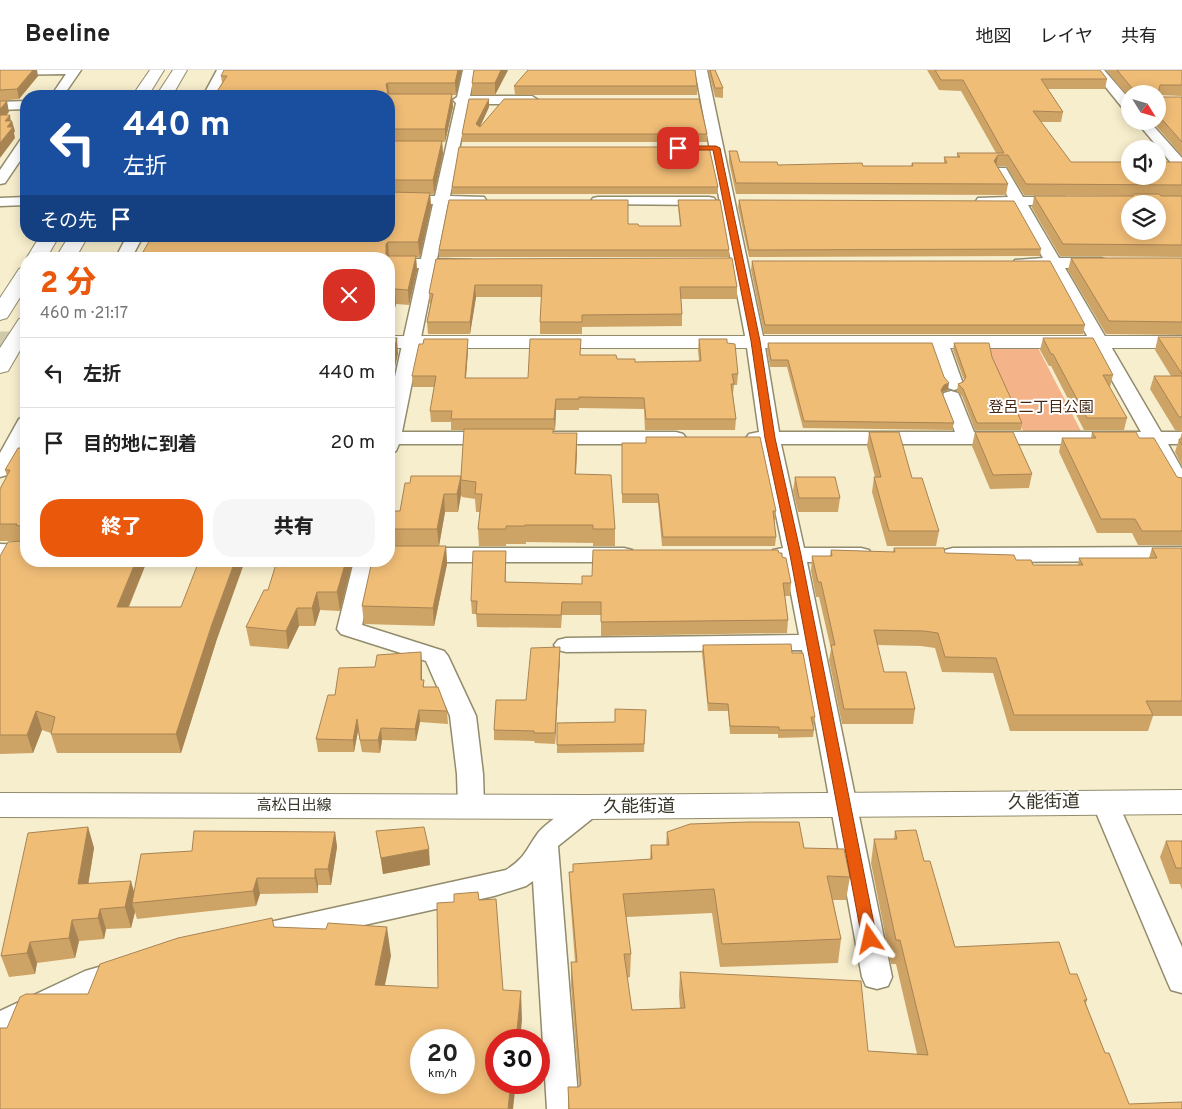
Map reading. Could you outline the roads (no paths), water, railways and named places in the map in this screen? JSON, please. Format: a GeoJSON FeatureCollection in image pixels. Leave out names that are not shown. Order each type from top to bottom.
{"type":"FeatureCollection","features":[{"type":"Feature","properties":{"kind":"main road"},"geometry":{"type":"LineString","coordinates":[[144,90],[157,70]]}},
{"type":"Feature","properties":{"kind":"main road"},"geometry":{"type":"LineString","coordinates":[[168,90],[180,70]]}},
{"type":"Feature","properties":{"kind":"main road"},"geometry":{"type":"LineString","coordinates":[[0,314],[20,282]]}},
{"type":"Feature","properties":{"kind":"main road"},"geometry":{"type":"LineString","coordinates":[[0,366],[20,333]]}},
{"type":"Feature","properties":{"kind":"main road"},"geometry":{"type":"LineString","coordinates":[[395,342],[1182,342]]}},
{"type":"Feature","properties":{"kind":"main road","name":"久能街道"},"geometry":{"type":"LineString","coordinates":[[589,807],[1182,802]]}},
{"type":"Feature","properties":{"kind":"main road","name":"高松日出線"},"geometry":{"type":"LineString","coordinates":[[0,806],[589,807]]}},
{"type":"Feature","properties":{"kind":"street"},"geometry":{"type":"LineString","coordinates":[[0,71],[75,70]]}},
{"type":"Feature","properties":{"kind":"street"},"geometry":{"type":"LineString","coordinates":[[61,90],[75,70]]}},
{"type":"Feature","properties":{"kind":"street"},"geometry":{"type":"LineString","coordinates":[[212,90],[223,70]]}},
{"type":"Feature","properties":{"kind":"street"},"geometry":{"type":"LineString","coordinates":[[395,414],[441,200],[457,148],[469,70]]}},
{"type":"Feature","properties":{"kind":"street"},"geometry":{"type":"LineString","coordinates":[[701,70],[701,101],[711,148],[728,201],[741,264],[770,438],[795,555],[877,977]]}},
{"type":"Feature","properties":{"kind":"street"},"geometry":{"type":"LineString","coordinates":[[1098,70],[1121,95]]}},
{"type":"Feature","properties":{"kind":"street"},"geometry":{"type":"LineString","coordinates":[[444,100],[541,100]]}},
{"type":"Feature","properties":{"kind":"street"},"geometry":{"type":"LineString","coordinates":[[0,106],[20,106]]}},
{"type":"Feature","properties":{"kind":"street"},"geometry":{"type":"LineString","coordinates":[[1150,130],[1158,140]]}},
{"type":"Feature","properties":{"kind":"street"},"geometry":{"type":"LineString","coordinates":[[434,148],[457,148]]}},
{"type":"Feature","properties":{"kind":"street"},"geometry":{"type":"LineString","coordinates":[[1166,148],[1182,148]]}},
{"type":"Feature","properties":{"kind":"street"},"geometry":{"type":"LineString","coordinates":[[1166,149],[1182,167]]}},
{"type":"Feature","properties":{"kind":"street"},"geometry":{"type":"LineString","coordinates":[[0,180],[20,151]]}},
{"type":"Feature","properties":{"kind":"street"},"geometry":{"type":"LineString","coordinates":[[1001,171],[1097,342],[1182,486]]}},
{"type":"Feature","properties":{"kind":"street"},"geometry":{"type":"LineString","coordinates":[[395,200],[490,200]]}},
{"type":"Feature","properties":{"kind":"street"},"geometry":{"type":"LineString","coordinates":[[0,202],[20,201]]}},
{"type":"Feature","properties":{"kind":"street"},"geometry":{"type":"LineString","coordinates":[[580,201],[748,201]]}},
{"type":"Feature","properties":{"kind":"street"},"geometry":{"type":"LineString","coordinates":[[970,201],[1076,201]]}},
{"type":"Feature","properties":{"kind":"street"},"geometry":{"type":"LineString","coordinates":[[1005,263],[1113,263]]}},
{"type":"Feature","properties":{"kind":"street"},"geometry":{"type":"LineString","coordinates":[[395,264],[486,264]]}},
{"type":"Feature","properties":{"kind":"street"},"geometry":{"type":"LineString","coordinates":[[721,264],[760,264]]}},
{"type":"Feature","properties":{"kind":"street"},"geometry":{"type":"LineString","coordinates":[[939,342],[967,439]]}},
{"type":"Feature","properties":{"kind":"street"},"geometry":{"type":"LineString","coordinates":[[395,441],[511,438]]}},
{"type":"Feature","properties":{"kind":"street"},"geometry":{"type":"LineString","coordinates":[[530,438],[690,438]]}},
{"type":"Feature","properties":{"kind":"street"},"geometry":{"type":"LineString","coordinates":[[740,438],[1182,438]]}},
{"type":"Feature","properties":{"kind":"street"},"geometry":{"type":"LineString","coordinates":[[0,471],[20,439]]}},
{"type":"Feature","properties":{"kind":"street"},"geometry":{"type":"LineString","coordinates":[[0,551],[20,551]]}},
{"type":"Feature","properties":{"kind":"street"},"geometry":{"type":"LineString","coordinates":[[934,554],[1182,554]]}},
{"type":"Feature","properties":{"kind":"street"},"geometry":{"type":"LineString","coordinates":[[395,555],[646,555]]}},
{"type":"Feature","properties":{"kind":"street"},"geometry":{"type":"LineString","coordinates":[[765,555],[884,555]]}},
{"type":"Feature","properties":{"kind":"street"},"geometry":{"type":"LineString","coordinates":[[364,567],[350,629],[436,656],[463,716],[471,806]]}},
{"type":"Feature","properties":{"kind":"street"},"geometry":{"type":"LineString","coordinates":[[566,645],[812,642]]}},
{"type":"Feature","properties":{"kind":"street"},"geometry":{"type":"LineString","coordinates":[[1105,803],[1182,981]]}},
{"type":"Feature","properties":{"kind":"street","name":"久能街道"},"geometry":{"type":"LineString","coordinates":[[241,940],[494,886],[516,878],[531,868],[549,838],[556,831],[589,807]]}},
{"type":"Feature","properties":{"kind":"street"},"geometry":{"type":"LineString","coordinates":[[544,846],[563,1109]]}},
{"type":"Feature","properties":{"kind":"street"},"geometry":{"type":"LineString","coordinates":[[0,1025],[96,980],[150,964]]}},
{"type":"Feature","properties":{"kind":"tunnel"},"geometry":{"type":"LineString","coordinates":[[0,342],[20,342]]}},
{"type":"Feature","properties":{"kind":"park label","name":"登呂二丁目公園"},"geometry":{"type":"Point","coordinates":[1041,408]}}]}
